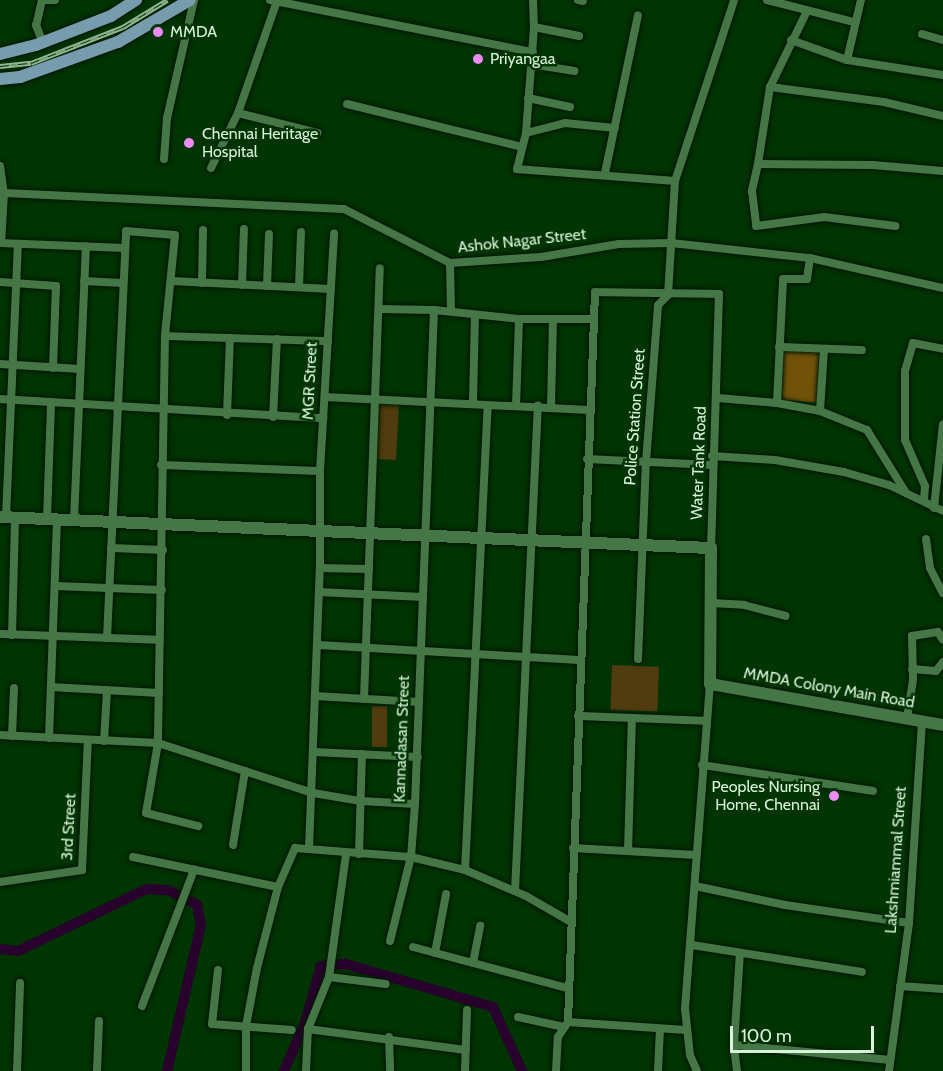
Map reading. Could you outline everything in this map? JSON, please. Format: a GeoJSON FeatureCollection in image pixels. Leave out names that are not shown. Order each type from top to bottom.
{"type":"FeatureCollection","features":[{"type":"Feature","properties":{"kind":"main road"},"geometry":{"type":"LineString","coordinates":[[0,54],[43,43],[111,16],[136,0]]}},
{"type":"Feature","properties":{"kind":"main road"},"geometry":{"type":"LineString","coordinates":[[0,79],[20,77],[118,42],[189,0]]}},
{"type":"Feature","properties":{"kind":"street"},"geometry":{"type":"LineString","coordinates":[[43,43],[36,25],[44,0],[56,0]]}},
{"type":"Feature","properties":{"kind":"street"},"geometry":{"type":"LineString","coordinates":[[164,159],[166,118],[194,0]]}},
{"type":"Feature","properties":{"kind":"street"},"geometry":{"type":"LineString","coordinates":[[532,0],[533,52],[526,133],[517,169],[605,173],[675,181]]}},
{"type":"Feature","properties":{"kind":"street"},"geometry":{"type":"LineString","coordinates":[[556,1071],[558,1036],[566,1024],[572,922],[592,319],[595,292],[668,295],[675,181],[734,0]]}},
{"type":"Feature","properties":{"kind":"street"},"geometry":{"type":"LineString","coordinates":[[767,0],[855,22]]}},
{"type":"Feature","properties":{"kind":"street"},"geometry":{"type":"LineString","coordinates":[[847,60],[861,0]]}},
{"type":"Feature","properties":{"kind":"street"},"geometry":{"type":"LineString","coordinates":[[211,168],[238,113],[273,2],[533,52]]}},
{"type":"Feature","properties":{"kind":"street"},"geometry":{"type":"LineString","coordinates":[[807,11],[770,87],[752,191],[756,226],[824,217],[895,226]]}},
{"type":"Feature","properties":{"kind":"street"},"geometry":{"type":"LineString","coordinates":[[605,173],[638,15]]}},
{"type":"Feature","properties":{"kind":"street"},"geometry":{"type":"LineString","coordinates":[[534,27],[579,36]]}},
{"type":"Feature","properties":{"kind":"street"},"geometry":{"type":"LineString","coordinates":[[921,34],[943,40]]}},
{"type":"Feature","properties":{"kind":"street"},"geometry":{"type":"LineString","coordinates":[[792,40],[847,60],[943,75]]}},
{"type":"Feature","properties":{"kind":"street"},"geometry":{"type":"LineString","coordinates":[[531,64],[573,71]]}},
{"type":"Feature","properties":{"kind":"street"},"geometry":{"type":"LineString","coordinates":[[770,87],[884,102],[943,116]]}},
{"type":"Feature","properties":{"kind":"street"},"geometry":{"type":"LineString","coordinates":[[528,98],[570,107]]}},
{"type":"Feature","properties":{"kind":"street"},"geometry":{"type":"LineString","coordinates":[[347,104],[522,147]]}},
{"type":"Feature","properties":{"kind":"street"},"geometry":{"type":"LineString","coordinates":[[238,113],[318,134]]}},
{"type":"Feature","properties":{"kind":"street"},"geometry":{"type":"LineString","coordinates":[[526,133],[565,123],[615,128]]}},
{"type":"Feature","properties":{"kind":"street"},"geometry":{"type":"LineString","coordinates":[[758,164],[873,165],[943,171]]}},
{"type":"Feature","properties":{"kind":"street"},"geometry":{"type":"LineString","coordinates":[[0,166],[4,193],[0,243],[124,248]]}},
{"type":"Feature","properties":{"kind":"street","name":"Ashok Nagar Street"},"geometry":{"type":"LineString","coordinates":[[4,193],[345,209],[450,263],[541,257],[619,244],[671,243],[810,258],[943,288]]}},
{"type":"Feature","properties":{"kind":"street"},"geometry":{"type":"LineString","coordinates":[[242,285],[244,229]]}},
{"type":"Feature","properties":{"kind":"street"},"geometry":{"type":"LineString","coordinates":[[202,283],[203,230]]}},
{"type":"Feature","properties":{"kind":"street"},"geometry":{"type":"LineString","coordinates":[[107,638],[126,231],[175,235],[165,336],[166,407],[161,465],[165,524],[158,743],[146,813],[198,826]]}},
{"type":"Feature","properties":{"kind":"street"},"geometry":{"type":"LineString","coordinates":[[299,287],[301,232]]}},
{"type":"Feature","properties":{"kind":"street","name":"MGR Street"},"geometry":{"type":"LineString","coordinates":[[309,849],[318,645],[320,471],[334,233]]}},
{"type":"Feature","properties":{"kind":"street"},"geometry":{"type":"LineString","coordinates":[[267,286],[269,234]]}},
{"type":"Feature","properties":{"kind":"street"},"geometry":{"type":"LineString","coordinates":[[12,635],[5,433],[11,400],[18,244]]}},
{"type":"Feature","properties":{"kind":"street"},"geometry":{"type":"LineString","coordinates":[[74,520],[86,246]]}},
{"type":"Feature","properties":{"kind":"street"},"geometry":{"type":"LineString","coordinates":[[777,403],[783,279],[807,279],[810,258]]}},
{"type":"Feature","properties":{"kind":"street"},"geometry":{"type":"LineString","coordinates":[[450,263],[451,311]]}},
{"type":"Feature","properties":{"kind":"street"},"geometry":{"type":"LineString","coordinates":[[364,699],[380,268]]}},
{"type":"Feature","properties":{"kind":"street"},"geometry":{"type":"LineString","coordinates":[[172,280],[331,289]]}},
{"type":"Feature","properties":{"kind":"street"},"geometry":{"type":"LineString","coordinates":[[84,281],[122,283]]}},
{"type":"Feature","properties":{"kind":"street"},"geometry":{"type":"LineString","coordinates":[[0,282],[56,286],[53,368]]}},
{"type":"Feature","properties":{"kind":"street","name":"Water Tank Road"},"geometry":{"type":"LineString","coordinates":[[668,295],[719,294],[718,398],[712,460],[710,684]]}},
{"type":"Feature","properties":{"kind":"street","name":"Police Station Street"},"geometry":{"type":"LineString","coordinates":[[638,659],[646,462],[658,305],[668,295]]}},
{"type":"Feature","properties":{"kind":"street"},"geometry":{"type":"LineString","coordinates":[[379,309],[451,311],[519,319],[592,319]]}},
{"type":"Feature","properties":{"kind":"street","name":"Kannadasan Street"},"geometry":{"type":"LineString","coordinates":[[390,941],[411,857],[415,804],[434,310]]}},
{"type":"Feature","properties":{"kind":"street"},"geometry":{"type":"LineString","coordinates":[[473,402],[475,315]]}},
{"type":"Feature","properties":{"kind":"street"},"geometry":{"type":"LineString","coordinates":[[516,406],[519,319]]}},
{"type":"Feature","properties":{"kind":"street"},"geometry":{"type":"LineString","coordinates":[[551,407],[553,319]]}},
{"type":"Feature","properties":{"kind":"street"},"geometry":{"type":"LineString","coordinates":[[165,336],[328,341]]}},
{"type":"Feature","properties":{"kind":"street"},"geometry":{"type":"LineString","coordinates":[[227,415],[230,338]]}},
{"type":"Feature","properties":{"kind":"street"},"geometry":{"type":"LineString","coordinates":[[273,417],[277,339]]}},
{"type":"Feature","properties":{"kind":"street"},"geometry":{"type":"LineString","coordinates":[[924,500],[925,486],[905,440],[905,371],[913,343],[943,349]]}},
{"type":"Feature","properties":{"kind":"street"},"geometry":{"type":"LineString","coordinates":[[779,347],[862,350]]}},
{"type":"Feature","properties":{"kind":"street"},"geometry":{"type":"LineString","coordinates":[[820,411],[824,349]]}},
{"type":"Feature","properties":{"kind":"street"},"geometry":{"type":"LineString","coordinates":[[0,364],[80,369]]}},
{"type":"Feature","properties":{"kind":"street"},"geometry":{"type":"LineString","coordinates":[[325,397],[473,402],[488,406],[538,406],[589,410]]}},
{"type":"Feature","properties":{"kind":"street"},"geometry":{"type":"LineString","coordinates":[[718,398],[777,403],[820,411],[867,430],[906,493]]}},
{"type":"Feature","properties":{"kind":"street"},"geometry":{"type":"LineString","coordinates":[[0,399],[166,407],[227,415],[323,418]]}},
{"type":"Feature","properties":{"kind":"street"},"geometry":{"type":"LineString","coordinates":[[49,738],[55,586],[51,402]]}},
{"type":"Feature","properties":{"kind":"street"},"geometry":{"type":"LineString","coordinates":[[465,870],[488,406]]}},
{"type":"Feature","properties":{"kind":"street"},"geometry":{"type":"LineString","coordinates":[[515,891],[534,540],[538,406]]}},
{"type":"Feature","properties":{"kind":"street"},"geometry":{"type":"LineString","coordinates":[[587,459],[646,462],[712,460],[806,464],[889,485],[939,509],[943,424]]}},
{"type":"Feature","properties":{"kind":"street"},"geometry":{"type":"LineString","coordinates":[[161,465],[320,471]]}},
{"type":"Feature","properties":{"kind":"street"},"geometry":{"type":"LineString","coordinates":[[7,517],[711,548]]}},
{"type":"Feature","properties":{"kind":"street"},"geometry":{"type":"LineString","coordinates":[[926,538],[930,568],[943,593]]}},
{"type":"Feature","properties":{"kind":"street"},"geometry":{"type":"LineString","coordinates":[[111,548],[163,550]]}},
{"type":"Feature","properties":{"kind":"street"},"geometry":{"type":"LineString","coordinates":[[320,568],[369,569]]}},
{"type":"Feature","properties":{"kind":"street"},"geometry":{"type":"LineString","coordinates":[[55,586],[162,590]]}},
{"type":"Feature","properties":{"kind":"street"},"geometry":{"type":"LineString","coordinates":[[319,592],[423,597]]}},
{"type":"Feature","properties":{"kind":"street"},"geometry":{"type":"LineString","coordinates":[[711,603],[744,606],[786,616]]}},
{"type":"Feature","properties":{"kind":"street"},"geometry":{"type":"LineString","coordinates":[[907,718],[912,669],[912,636],[938,632],[943,639]]}},
{"type":"Feature","properties":{"kind":"street"},"geometry":{"type":"LineString","coordinates":[[0,634],[160,640]]}},
{"type":"Feature","properties":{"kind":"street"},"geometry":{"type":"LineString","coordinates":[[318,645],[580,660]]}},
{"type":"Feature","properties":{"kind":"street"},"geometry":{"type":"LineString","coordinates":[[912,669],[936,671],[943,662]]}},
{"type":"Feature","properties":{"kind":"street"},"geometry":{"type":"LineString","coordinates":[[697,1071],[686,1030],[702,765],[710,684]]}},
{"type":"Feature","properties":{"kind":"street","name":"MMDA Colony Main Road"},"geometry":{"type":"LineString","coordinates":[[710,684],[943,725]]}},
{"type":"Feature","properties":{"kind":"street"},"geometry":{"type":"LineString","coordinates":[[51,687],[159,693]]}},
{"type":"Feature","properties":{"kind":"street"},"geometry":{"type":"LineString","coordinates":[[12,736],[14,688]]}},
{"type":"Feature","properties":{"kind":"street"},"geometry":{"type":"LineString","coordinates":[[104,741],[107,690]]}},
{"type":"Feature","properties":{"kind":"street"},"geometry":{"type":"LineString","coordinates":[[315,696],[419,702]]}},
{"type":"Feature","properties":{"kind":"street"},"geometry":{"type":"LineString","coordinates":[[578,716],[706,722]]}},
{"type":"Feature","properties":{"kind":"street"},"geometry":{"type":"LineString","coordinates":[[628,851],[632,718]]}},
{"type":"Feature","properties":{"kind":"street","name":"Lakshmiammal Street"},"geometry":{"type":"LineString","coordinates":[[889,1071],[909,923],[922,721]]}},
{"type":"Feature","properties":{"kind":"street"},"geometry":{"type":"LineString","coordinates":[[0,735],[158,743],[313,793],[361,801],[415,804]]}},
{"type":"Feature","properties":{"kind":"street","name":"3rd Street"},"geometry":{"type":"LineString","coordinates":[[0,882],[81,870],[88,740]]}},
{"type":"Feature","properties":{"kind":"street"},"geometry":{"type":"LineString","coordinates":[[314,752],[417,758]]}},
{"type":"Feature","properties":{"kind":"street"},"geometry":{"type":"LineString","coordinates":[[359,854],[362,754]]}},
{"type":"Feature","properties":{"kind":"street"},"geometry":{"type":"LineString","coordinates":[[702,765],[873,791]]}},
{"type":"Feature","properties":{"kind":"street"},"geometry":{"type":"LineString","coordinates":[[233,845],[245,771]]}},
{"type":"Feature","properties":{"kind":"street"},"geometry":{"type":"LineString","coordinates":[[246,1071],[246,1026],[278,887],[296,848],[346,854],[411,857],[465,870],[515,891],[572,922]]}},
{"type":"Feature","properties":{"kind":"street"},"geometry":{"type":"LineString","coordinates":[[573,848],[696,855]]}},
{"type":"Feature","properties":{"kind":"street"},"geometry":{"type":"LineString","coordinates":[[306,1071],[308,1029],[329,977],[346,854]]}},
{"type":"Feature","properties":{"kind":"street"},"geometry":{"type":"LineString","coordinates":[[133,857],[278,887]]}},
{"type":"Feature","properties":{"kind":"street"},"geometry":{"type":"LineString","coordinates":[[142,1006],[180,902],[195,870]]}},
{"type":"Feature","properties":{"kind":"street"},"geometry":{"type":"LineString","coordinates":[[695,886],[785,905],[909,923]]}},
{"type":"Feature","properties":{"kind":"street"},"geometry":{"type":"LineString","coordinates":[[435,953],[446,894]]}},
{"type":"Feature","properties":{"kind":"street"},"geometry":{"type":"LineString","coordinates":[[473,963],[480,926]]}},
{"type":"Feature","properties":{"kind":"street"},"geometry":{"type":"LineString","coordinates":[[692,945],[862,972]]}},
{"type":"Feature","properties":{"kind":"street"},"geometry":{"type":"LineString","coordinates":[[413,947],[567,988]]}},
{"type":"Feature","properties":{"kind":"street"},"geometry":{"type":"LineString","coordinates":[[737,1071],[734,1045],[740,953]]}},
{"type":"Feature","properties":{"kind":"street"},"geometry":{"type":"LineString","coordinates":[[218,970],[212,1024],[292,1030]]}},
{"type":"Feature","properties":{"kind":"street"},"geometry":{"type":"LineString","coordinates":[[329,977],[386,984]]}},
{"type":"Feature","properties":{"kind":"street"},"geometry":{"type":"LineString","coordinates":[[17,1071],[20,983]]}},
{"type":"Feature","properties":{"kind":"street"},"geometry":{"type":"LineString","coordinates":[[900,986],[943,989]]}},
{"type":"Feature","properties":{"kind":"street"},"geometry":{"type":"LineString","coordinates":[[465,1071],[467,1010]]}},
{"type":"Feature","properties":{"kind":"street"},"geometry":{"type":"LineString","coordinates":[[518,1017],[566,1024],[686,1030]]}},
{"type":"Feature","properties":{"kind":"street"},"geometry":{"type":"LineString","coordinates":[[97,1071],[99,1021]]}},
{"type":"Feature","properties":{"kind":"street"},"geometry":{"type":"LineString","coordinates":[[308,1029],[389,1037],[466,1050]]}},
{"type":"Feature","properties":{"kind":"street"},"geometry":{"type":"LineString","coordinates":[[657,1071],[660,1029]]}},
{"type":"Feature","properties":{"kind":"street"},"geometry":{"type":"LineString","coordinates":[[389,1037],[390,1071]]}},
{"type":"Feature","properties":{"kind":"street"},"geometry":{"type":"LineString","coordinates":[[734,1045],[890,1060]]}},
{"type":"Feature","properties":{"kind":"shaded area"},"geometry":{"type":"Polygon","coordinates":[[[781,347],[823,350],[819,403],[777,400],[781,347]]]}},
{"type":"Feature","properties":{"kind":"shaded area"},"geometry":{"type":"Polygon","coordinates":[[[379,402],[399,403],[396,460],[376,459],[379,402]]]}},
{"type":"Feature","properties":{"kind":"shaded area"},"geometry":{"type":"Polygon","coordinates":[[[612,665],[659,667],[657,712],[610,710],[612,665]]]}},
{"type":"Feature","properties":{"kind":"shaded area"},"geometry":{"type":"Polygon","coordinates":[[[372,706],[387,706],[387,747],[372,747],[372,706]]]}},
{"type":"Feature","properties":{"kind":"waterway"},"geometry":{"type":"LineString","coordinates":[[0,949],[18,951],[146,889],[168,890],[197,905],[201,925],[167,1071]]}},
{"type":"Feature","properties":{"kind":"waterway"},"geometry":{"type":"LineString","coordinates":[[284,1071],[305,1023],[321,966],[346,964],[493,1007],[522,1071]]}},
{"type":"Feature","properties":{"kind":"railway"},"geometry":{"type":"LineString","coordinates":[[0,66],[31,63],[123,27],[167,0]]}},
{"type":"Feature","properties":{"kind":"place","name":"MMDA"},"geometry":{"type":"Point","coordinates":[158,32]}},
{"type":"Feature","properties":{"kind":"place","name":"Priyangaa"},"geometry":{"type":"Point","coordinates":[478,59]}},
{"type":"Feature","properties":{"kind":"place","name":"Chennai Heritage Hospital"},"geometry":{"type":"Point","coordinates":[189,143]}},
{"type":"Feature","properties":{"kind":"place","name":"Peoples Nursing Home, Chennai"},"geometry":{"type":"Point","coordinates":[834,796]}}]}
